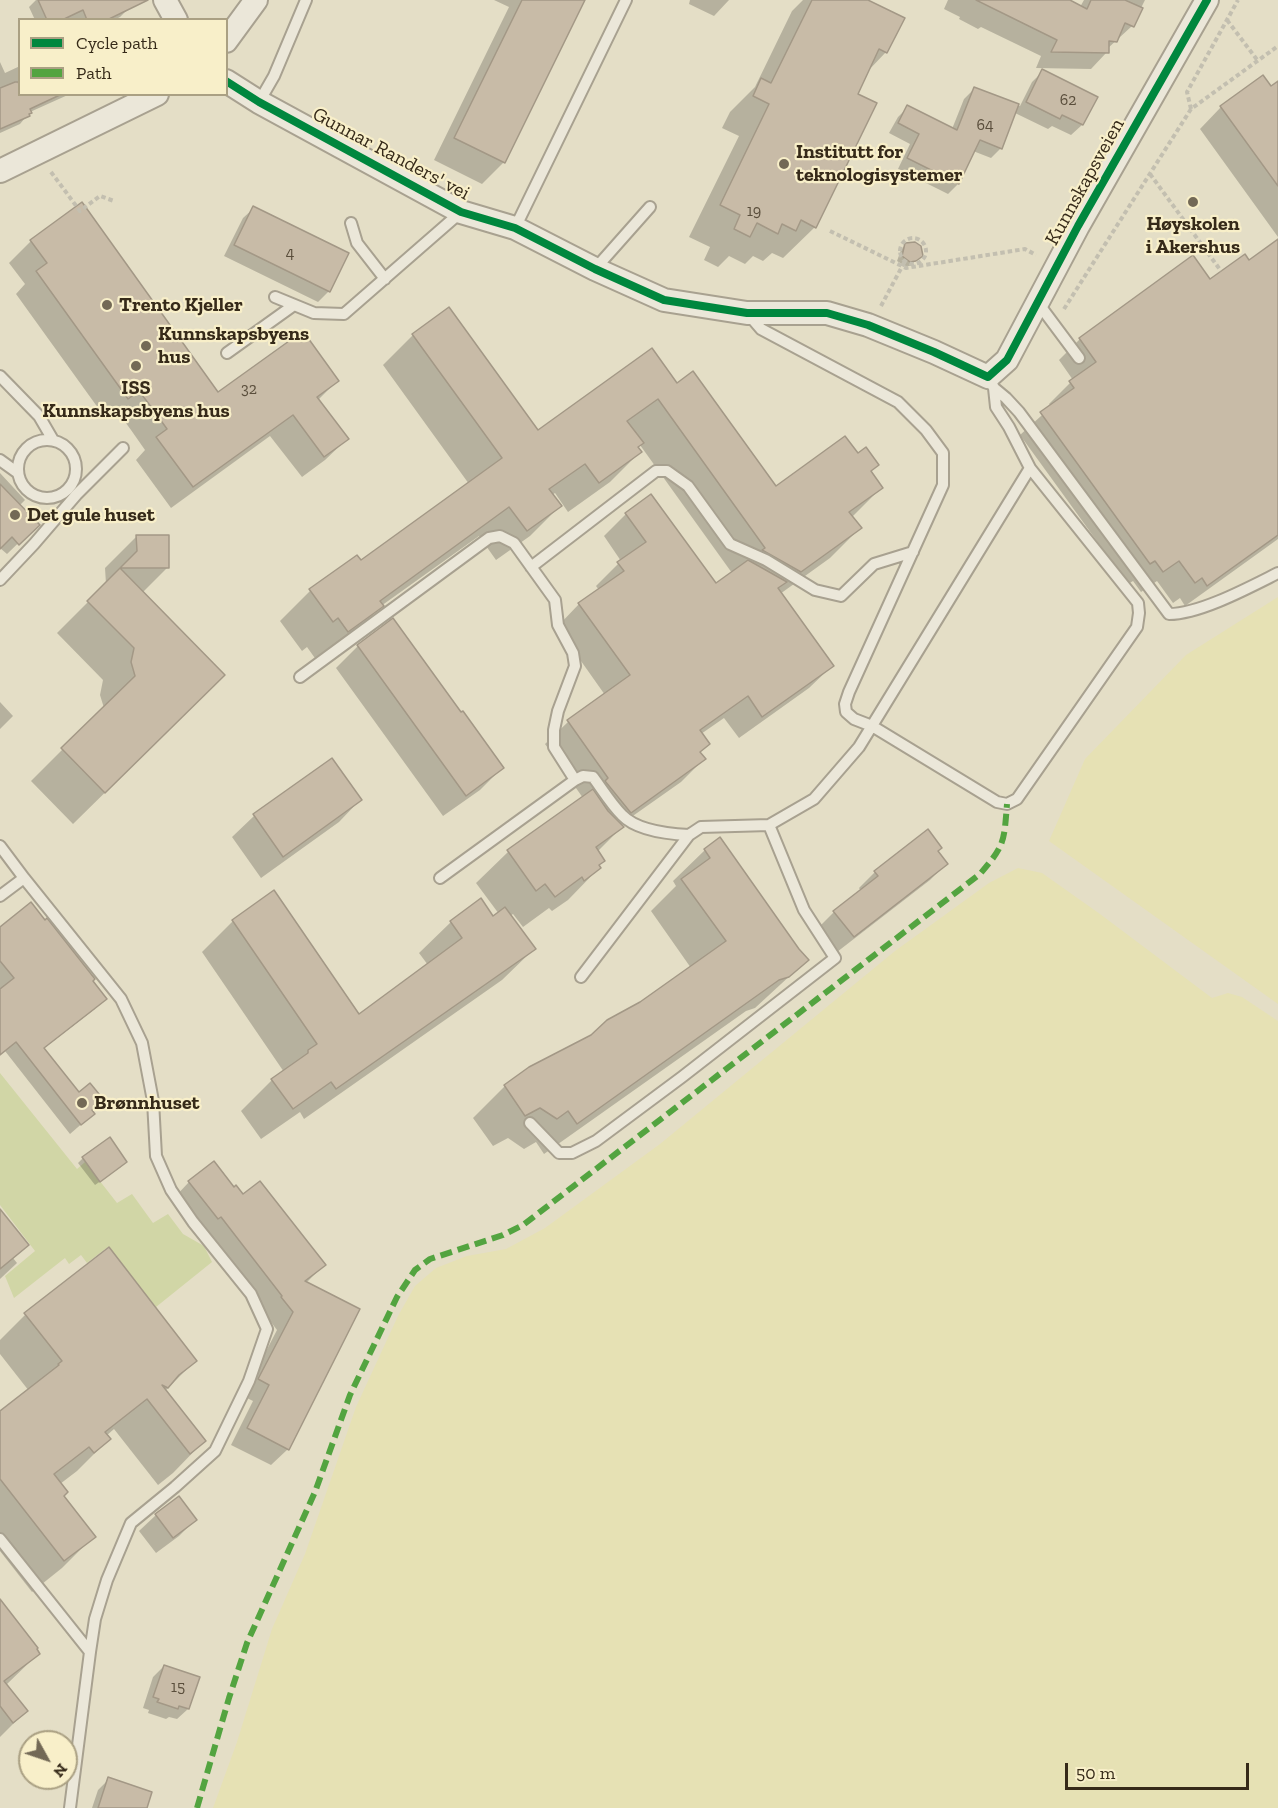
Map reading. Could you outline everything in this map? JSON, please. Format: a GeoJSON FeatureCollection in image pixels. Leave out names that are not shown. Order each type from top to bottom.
{"type":"FeatureCollection","features":[{"type":"Feature","properties":{"kind":"street"},"geometry":{"type":"LineString","coordinates":[[165,0],[175,18]]}},
{"type":"Feature","properties":{"kind":"street"},"geometry":{"type":"LineString","coordinates":[[228,38],[256,0]]}},
{"type":"Feature","properties":{"kind":"street","name":"Kunnskapsveien"},"geometry":{"type":"LineString","coordinates":[[991,383],[1007,360],[1078,226],[1207,0]]}},
{"type":"Feature","properties":{"kind":"street","name":"Gunnar Randers' vei"},"geometry":{"type":"LineString","coordinates":[[228,82],[259,102],[461,212],[515,228],[595,269],[664,300],[747,313],[827,313],[870,326],[934,352],[991,383]]}},
{"type":"Feature","properties":{"kind":"street"},"geometry":{"type":"LineString","coordinates":[[0,171],[154,96]]}},
{"type":"Feature","properties":{"kind":"lane"},"geometry":{"type":"LineString","coordinates":[[259,102],[274,75],[306,0]]}},
{"type":"Feature","properties":{"kind":"lane"},"geometry":{"type":"LineString","coordinates":[[515,228],[626,0]]}},
{"type":"Feature","properties":{"kind":"lane"},"geometry":{"type":"LineString","coordinates":[[595,269],[650,207]]}},
{"type":"Feature","properties":{"kind":"lane"},"geometry":{"type":"LineString","coordinates":[[275,297],[314,312],[344,314],[461,212]]}},
{"type":"Feature","properties":{"kind":"lane"},"geometry":{"type":"LineString","coordinates":[[351,223],[357,243],[385,279]]}},
{"type":"Feature","properties":{"kind":"lane"},"geometry":{"type":"LineString","coordinates":[[1038,303],[1079,358]]}},
{"type":"Feature","properties":{"kind":"lane"},"geometry":{"type":"LineString","coordinates":[[227,353],[294,305]]}},
{"type":"Feature","properties":{"kind":"lane"},"geometry":{"type":"LineString","coordinates":[[747,313],[761,329],[898,402],[926,430],[943,453],[943,484],[845,704],[846,712],[854,719],[872,726],[997,802],[1007,804],[1017,799],[1137,627],[1139,613],[1138,603],[1030,468],[996,407],[991,383]]}},
{"type":"Feature","properties":{"kind":"lane"},"geometry":{"type":"LineString","coordinates":[[0,376],[39,416],[53,440]]}},
{"type":"Feature","properties":{"kind":"lane"},"geometry":{"type":"LineString","coordinates":[[991,383],[1019,412],[1169,614],[1182,614],[1196,610],[1278,573]]}},
{"type":"Feature","properties":{"kind":"lane"},"geometry":{"type":"LineString","coordinates":[[18,473],[20,459],[25,450],[35,442],[53,440],[70,450],[75,459],[73,491]]}},
{"type":"Feature","properties":{"kind":"lane"},"geometry":{"type":"LineString","coordinates":[[0,580],[34,544],[73,491],[123,448]]}},
{"type":"Feature","properties":{"kind":"lane"},"geometry":{"type":"LineString","coordinates":[[0,460],[18,473],[25,488],[41,498],[58,497],[73,491]]}},
{"type":"Feature","properties":{"kind":"lane"},"geometry":{"type":"LineString","coordinates":[[581,977],[689,835],[701,827],[769,825],[814,799],[859,747],[1030,468]]}},
{"type":"Feature","properties":{"kind":"lane"},"geometry":{"type":"LineString","coordinates":[[531,567],[656,471],[667,471],[688,486],[730,544],[766,560],[816,591],[841,596],[874,564],[913,552]]}},
{"type":"Feature","properties":{"kind":"lane"},"geometry":{"type":"LineString","coordinates":[[300,676],[489,538],[500,536],[514,543],[555,600],[558,625],[573,653],[575,666],[558,711],[554,730],[554,747],[574,780]]}},
{"type":"Feature","properties":{"kind":"lane"},"geometry":{"type":"LineString","coordinates":[[440,878],[574,780],[583,776],[593,777],[623,816],[636,824],[667,834],[689,835]]}},
{"type":"Feature","properties":{"kind":"lane"},"geometry":{"type":"LineString","coordinates":[[530,1123],[559,1153],[573,1153],[596,1141],[835,958],[804,910],[769,825]]}},
{"type":"Feature","properties":{"kind":"lane"},"geometry":{"type":"LineString","coordinates":[[0,846],[121,999],[142,1043],[153,1101],[156,1156],[171,1190],[193,1222],[251,1294],[267,1329],[249,1381],[215,1451],[176,1487],[131,1523],[107,1580],[95,1619],[70,1808]]}},
{"type":"Feature","properties":{"kind":"lane"},"geometry":{"type":"LineString","coordinates":[[0,896],[24,878]]}},
{"type":"Feature","properties":{"kind":"lane"},"geometry":{"type":"LineString","coordinates":[[0,1539],[90,1652]]}},
{"type":"Feature","properties":{"kind":"path"},"geometry":{"type":"LineString","coordinates":[[1191,109],[1187,92],[1238,0]]}},
{"type":"Feature","properties":{"kind":"path"},"geometry":{"type":"LineString","coordinates":[[1227,20],[1258,61]]}},
{"type":"Feature","properties":{"kind":"path"},"geometry":{"type":"LineString","coordinates":[[1055,323],[1191,109],[1278,46]]}},
{"type":"Feature","properties":{"kind":"path"},"geometry":{"type":"LineString","coordinates":[[48,166],[80,211],[100,196],[114,201]]}},
{"type":"Feature","properties":{"kind":"path"},"geometry":{"type":"LineString","coordinates":[[1150,174],[1221,272]]}},
{"type":"Feature","properties":{"kind":"path"},"geometry":{"type":"LineString","coordinates":[[830,231],[906,268],[1025,249],[1058,266]]}},
{"type":"Feature","properties":{"kind":"path"},"geometry":{"type":"LineString","coordinates":[[870,326],[903,267],[905,261],[900,252],[902,244],[908,239],[920,241],[925,248],[922,260],[915,264],[905,261]]}},
{"type":"Feature","properties":{"kind":"shaded area"},"geometry":{"type":"Polygon","coordinates":[[[1278,597],[1278,1004],[1049,841],[1085,759],[1186,655],[1278,597]]]}},
{"type":"Feature","properties":{"kind":"shaded area"},"geometry":{"type":"Polygon","coordinates":[[[1018,868],[1042,873],[1212,998],[1228,993],[1242,997],[1278,1021],[1278,1808],[213,1808],[237,1742],[272,1629],[305,1554],[356,1407],[398,1316],[415,1286],[436,1268],[467,1256],[506,1249],[545,1228],[660,1144],[895,951],[989,883],[1018,868]]]}},
{"type":"Feature","properties":{"kind":"green space"},"geometry":{"type":"Polygon","coordinates":[[[0,1073],[77,1169],[85,1162],[117,1203],[132,1194],[153,1223],[168,1214],[183,1234],[204,1246],[212,1262],[156,1307],[108,1247],[87,1263],[81,1255],[69,1264],[65,1258],[14,1298],[5,1276],[35,1251],[0,1205],[0,1073]]]}},
{"type":"Feature","properties":{"kind":"building"},"geometry":{"type":"Polygon","coordinates":[[[38,0],[148,0],[111,18],[86,18],[83,10],[66,18],[46,18],[38,0]]]}},
{"type":"Feature","properties":{"kind":"building"},"geometry":{"type":"Polygon","coordinates":[[[522,0],[585,0],[505,163],[454,138],[522,0]]]}},
{"type":"Feature","properties":{"kind":"building"},"geometry":{"type":"Polygon","coordinates":[[[812,0],[868,0],[905,18],[887,53],[879,49],[858,94],[877,103],[816,228],[801,220],[796,231],[782,224],[778,234],[757,223],[750,237],[734,229],[740,215],[720,205],[769,104],[753,96],[761,78],[771,83],[812,0]]]}},
{"type":"Feature","properties":{"kind":"building"},"geometry":{"type":"Polygon","coordinates":[[[976,0],[1070,0],[1087,9],[1091,0],[1125,0],[1143,8],[1134,27],[1125,23],[1117,42],[1109,41],[1109,53],[1051,52],[1057,40],[976,0]]]}},
{"type":"Feature","properties":{"kind":"building"},"geometry":{"type":"Polygon","coordinates":[[[1042,69],[1098,97],[1083,125],[1062,115],[1060,119],[1026,102],[1042,69]]]}},
{"type":"Feature","properties":{"kind":"building"},"geometry":{"type":"Polygon","coordinates":[[[1263,75],[1271,86],[1278,81],[1278,186],[1220,106],[1263,75]]]}},
{"type":"Feature","properties":{"kind":"building"},"geometry":{"type":"Polygon","coordinates":[[[18,82],[18,96],[58,96],[30,109],[32,113],[29,114],[30,116],[0,129],[0,88],[18,82]]]}},
{"type":"Feature","properties":{"kind":"building"},"geometry":{"type":"Polygon","coordinates":[[[974,87],[1019,104],[1002,149],[980,140],[959,184],[907,158],[919,134],[898,123],[907,105],[957,130],[974,87]]]}},
{"type":"Feature","properties":{"kind":"building","name":"Kunnskapsbyens hus"},"geometry":{"type":"Polygon","coordinates":[[[82,202],[218,392],[303,331],[339,381],[317,397],[349,439],[324,457],[293,415],[193,487],[156,437],[167,429],[152,408],[139,391],[128,399],[36,271],[47,263],[30,240],[82,202]]]}},
{"type":"Feature","properties":{"kind":"building"},"geometry":{"type":"Polygon","coordinates":[[[253,206],[349,253],[330,292],[234,245],[253,206]]]}},
{"type":"Feature","properties":{"kind":"building"},"geometry":{"type":"Polygon","coordinates":[[[1278,239],[1278,535],[1207,586],[1202,578],[1195,583],[1179,561],[1163,572],[1155,561],[1150,564],[1040,412],[1074,388],[1069,381],[1096,362],[1079,338],[1193,255],[1210,279],[1245,254],[1249,260],[1278,239]]]}},
{"type":"Feature","properties":{"kind":"building"},"geometry":{"type":"Polygon","coordinates":[[[915,242],[921,246],[923,256],[910,262],[902,256],[905,243],[915,242]]]}},
{"type":"Feature","properties":{"kind":"building"},"geometry":{"type":"Polygon","coordinates":[[[449,307],[538,430],[652,348],[677,383],[693,371],[776,486],[845,436],[858,453],[866,447],[879,465],[871,471],[883,488],[849,512],[862,528],[801,572],[762,550],[765,548],[658,399],[627,421],[644,443],[638,447],[642,452],[599,483],[585,464],[549,489],[562,506],[527,531],[509,507],[380,601],[384,606],[348,632],[338,618],[333,622],[309,589],[357,555],[361,560],[502,458],[412,334],[449,307]]]}},
{"type":"Feature","properties":{"kind":"building","name":"Det gule huset"},"geometry":{"type":"Polygon","coordinates":[[[0,484],[40,525],[19,545],[12,537],[0,549],[0,484]]]}},
{"type":"Feature","properties":{"kind":"building"},"geometry":{"type":"Polygon","coordinates":[[[651,494],[716,583],[748,560],[787,582],[778,588],[834,666],[762,717],[748,696],[700,730],[710,744],[700,752],[706,759],[631,813],[605,781],[608,778],[567,720],[630,675],[578,603],[624,571],[617,562],[646,542],[625,513],[651,494]]]}},
{"type":"Feature","properties":{"kind":"building"},"geometry":{"type":"Polygon","coordinates":[[[136,535],[169,535],[169,568],[120,568],[137,551],[136,535]]]}},
{"type":"Feature","properties":{"kind":"building"},"geometry":{"type":"Polygon","coordinates":[[[120,568],[225,675],[105,793],[61,748],[135,676],[131,662],[134,648],[87,601],[120,568]]]}},
{"type":"Feature","properties":{"kind":"building"},"geometry":{"type":"Polygon","coordinates":[[[393,618],[504,768],[466,796],[357,645],[393,618]]]}},
{"type":"Feature","properties":{"kind":"building"},"geometry":{"type":"Polygon","coordinates":[[[332,758],[362,800],[283,857],[253,814],[332,758]]]}},
{"type":"Feature","properties":{"kind":"building"},"geometry":{"type":"Polygon","coordinates":[[[593,789],[608,811],[624,827],[596,847],[605,861],[599,865],[601,868],[584,881],[582,877],[555,897],[545,884],[536,891],[507,850],[593,789]]]}},
{"type":"Feature","properties":{"kind":"building"},"geometry":{"type":"Polygon","coordinates":[[[928,829],[942,848],[938,851],[948,864],[854,937],[833,911],[878,876],[874,871],[928,829]]]}},
{"type":"Feature","properties":{"kind":"building"},"geometry":{"type":"Polygon","coordinates":[[[720,837],[809,960],[789,977],[779,980],[577,1124],[568,1111],[557,1119],[540,1108],[525,1116],[504,1085],[529,1067],[591,1035],[607,1020],[640,1002],[726,941],[681,879],[710,858],[704,849],[720,837]]]}},
{"type":"Feature","properties":{"kind":"building"},"geometry":{"type":"Polygon","coordinates":[[[274,890],[359,1014],[462,938],[450,921],[481,898],[493,916],[505,907],[536,949],[336,1089],[331,1082],[293,1109],[271,1079],[317,1044],[232,920],[274,890]]]}},
{"type":"Feature","properties":{"kind":"building"},"geometry":{"type":"Polygon","coordinates":[[[31,902],[45,920],[47,918],[95,979],[93,981],[107,999],[44,1048],[79,1092],[90,1083],[104,1100],[92,1110],[95,1114],[81,1125],[16,1042],[0,1055],[0,989],[14,978],[0,961],[0,927],[31,902]]]}},
{"type":"Feature","properties":{"kind":"building"},"geometry":{"type":"Polygon","coordinates":[[[110,1137],[127,1162],[100,1182],[82,1157],[110,1137]]]}},
{"type":"Feature","properties":{"kind":"building"},"geometry":{"type":"Polygon","coordinates":[[[214,1161],[234,1187],[236,1185],[243,1194],[260,1181],[326,1265],[305,1281],[360,1309],[289,1450],[247,1428],[269,1385],[258,1379],[293,1312],[221,1217],[218,1219],[188,1181],[214,1161]]]}},
{"type":"Feature","properties":{"kind":"building"},"geometry":{"type":"Polygon","coordinates":[[[0,1209],[29,1245],[0,1269],[0,1209]]]}},
{"type":"Feature","properties":{"kind":"building"},"geometry":{"type":"Polygon","coordinates":[[[109,1247],[197,1361],[179,1375],[168,1388],[162,1385],[206,1441],[190,1454],[147,1399],[105,1432],[111,1439],[94,1453],[89,1447],[54,1474],[68,1492],[64,1496],[96,1537],[64,1561],[0,1479],[0,1411],[62,1361],[24,1313],[109,1247]]]}},
{"type":"Feature","properties":{"kind":"building"},"geometry":{"type":"Polygon","coordinates":[[[179,1496],[197,1520],[173,1538],[155,1514],[179,1496]]]}},
{"type":"Feature","properties":{"kind":"building"},"geometry":{"type":"Polygon","coordinates":[[[0,1599],[38,1648],[40,1654],[4,1681],[28,1711],[13,1723],[0,1706],[0,1599]]]}},
{"type":"Feature","properties":{"kind":"building"},"geometry":{"type":"Polygon","coordinates":[[[164,1665],[200,1677],[189,1709],[179,1706],[178,1709],[157,1702],[159,1699],[153,1697],[164,1665]]]}},
{"type":"Feature","properties":{"kind":"building"},"geometry":{"type":"Polygon","coordinates":[[[108,1777],[152,1792],[147,1808],[98,1808],[108,1777]]]}},
{"type":"Feature","properties":{"kind":"marked path"},"geometry":{"type":"LineString","coordinates":[[197,1808],[247,1643],[315,1492],[350,1395],[397,1297],[415,1270],[430,1259],[503,1235],[523,1225],[980,874],[1002,842],[1007,804]]}},
{"type":"Feature","properties":{"kind":"cycle path"},"geometry":{"type":"LineString","coordinates":[[228,82],[259,102],[461,212],[515,228],[595,269],[664,300],[747,313],[827,313],[868,325],[988,377],[1007,360],[1078,226],[1207,0]]}},
{"type":"Feature","properties":{"kind":"place","name":"Institutt for teknologisystemer"},"geometry":{"type":"Point","coordinates":[784,164]}},
{"type":"Feature","properties":{"kind":"place","name":"Høyskolen i Akershus"},"geometry":{"type":"Point","coordinates":[1193,202]}},
{"type":"Feature","properties":{"kind":"place","name":"Trento Kjeller"},"geometry":{"type":"Point","coordinates":[107,305]}},
{"type":"Feature","properties":{"kind":"place","name":"Kunnskapsbyens hus"},"geometry":{"type":"Point","coordinates":[146,346]}},
{"type":"Feature","properties":{"kind":"place","name":"ISS Kunnskapsbyens hus"},"geometry":{"type":"Point","coordinates":[136,366]}},
{"type":"Feature","properties":{"kind":"place","name":"Det gule huset"},"geometry":{"type":"Point","coordinates":[15,515]}},
{"type":"Feature","properties":{"kind":"place","name":"Brønnhuset"},"geometry":{"type":"Point","coordinates":[82,1103]}}]}
